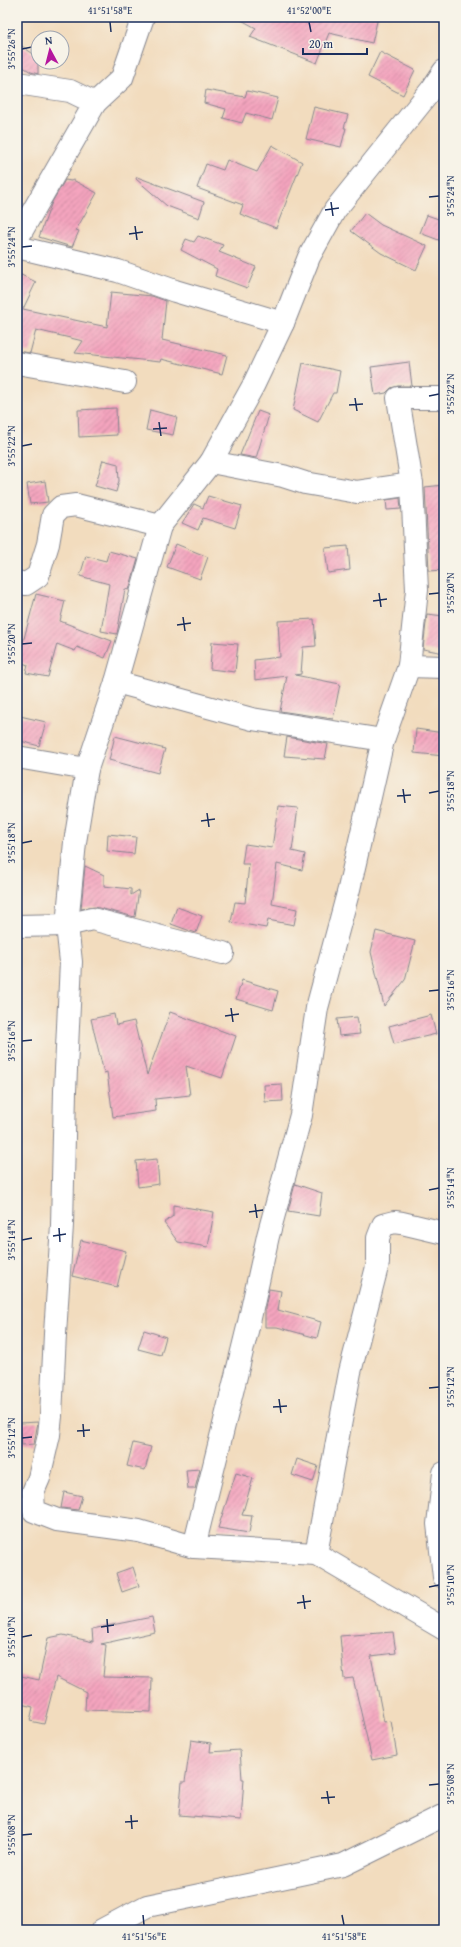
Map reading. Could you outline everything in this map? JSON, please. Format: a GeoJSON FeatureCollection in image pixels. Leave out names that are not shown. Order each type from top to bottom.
{"type":"FeatureCollection","features":[{"type":"Feature","properties":{"kind":"street"},"geometry":{"type":"LineString","coordinates":[[17,239],[95,104],[122,78],[143,17]]}},
{"type":"Feature","properties":{"kind":"street"},"geometry":{"type":"LineString","coordinates":[[444,71],[432,89],[335,210],[309,257],[283,323],[253,386],[211,462],[160,526],[116,682],[87,769],[74,842],[67,925],[71,962],[65,1091],[62,1225],[51,1416],[43,1464],[34,1492],[34,1510],[42,1515],[57,1520],[139,1531],[194,1547],[316,1554],[444,1629]]}},
{"type":"Feature","properties":{"kind":"street"},"geometry":{"type":"LineString","coordinates":[[17,83],[40,85],[70,91],[95,104]]}},
{"type":"Feature","properties":{"kind":"street"},"geometry":{"type":"LineString","coordinates":[[17,247],[118,271],[283,323]]}},
{"type":"Feature","properties":{"kind":"street"},"geometry":{"type":"LineString","coordinates":[[17,363],[125,382]]}},
{"type":"Feature","properties":{"kind":"street"},"geometry":{"type":"LineString","coordinates":[[194,1547],[248,1327],[268,1236],[301,1116],[317,1008],[349,889],[383,740],[409,666],[417,590],[412,484],[398,398],[444,398]]}},
{"type":"Feature","properties":{"kind":"street"},"geometry":{"type":"LineString","coordinates":[[211,462],[283,476],[305,483],[357,492],[412,484]]}},
{"type":"Feature","properties":{"kind":"street"},"geometry":{"type":"LineString","coordinates":[[17,582],[26,584],[38,576],[48,544],[53,515],[61,507],[76,505],[160,526]]}},
{"type":"Feature","properties":{"kind":"street"},"geometry":{"type":"LineString","coordinates":[[409,666],[444,667]]}},
{"type":"Feature","properties":{"kind":"street"},"geometry":{"type":"LineString","coordinates":[[116,682],[252,719],[383,740]]}},
{"type":"Feature","properties":{"kind":"street"},"geometry":{"type":"LineString","coordinates":[[17,757],[87,769]]}},
{"type":"Feature","properties":{"kind":"street"},"geometry":{"type":"LineString","coordinates":[[17,926],[67,925],[92,919],[223,953]]}},
{"type":"Feature","properties":{"kind":"street"},"geometry":{"type":"LineString","coordinates":[[316,1554],[350,1372],[378,1263],[378,1238],[382,1225],[395,1222],[444,1233]]}},
{"type":"Feature","properties":{"kind":"street"},"geometry":{"type":"LineString","coordinates":[[444,1473],[438,1524],[444,1577]]}},
{"type":"Feature","properties":{"kind":"street"},"geometry":{"type":"LineString","coordinates":[[17,1506],[34,1492]]}},
{"type":"Feature","properties":{"kind":"street"},"geometry":{"type":"LineString","coordinates":[[102,1930],[147,1906],[343,1864],[444,1815]]}},
{"type":"Feature","properties":{"kind":"building"},"geometry":{"type":"Polygon","coordinates":[[[236,17],[378,17],[372,43],[329,33],[317,63],[250,37],[256,28],[236,17]]]}},
{"type":"Feature","properties":{"kind":"building"},"geometry":{"type":"Polygon","coordinates":[[[17,43],[30,52],[30,70],[38,70],[38,74],[31,72],[17,63],[17,43]]]}},
{"type":"Feature","properties":{"kind":"building"},"geometry":{"type":"Polygon","coordinates":[[[380,52],[415,70],[403,95],[368,77],[380,52]]]}},
{"type":"Feature","properties":{"kind":"building"},"geometry":{"type":"Polygon","coordinates":[[[206,90],[245,97],[247,91],[278,98],[272,120],[246,113],[242,123],[223,118],[226,109],[204,103],[206,90]]]}},
{"type":"Feature","properties":{"kind":"building"},"geometry":{"type":"Polygon","coordinates":[[[314,107],[348,115],[341,147],[306,139],[314,107]]]}},
{"type":"Feature","properties":{"kind":"building"},"geometry":{"type":"Polygon","coordinates":[[[272,145],[302,162],[276,228],[240,214],[243,205],[197,188],[206,164],[223,170],[227,160],[257,172],[272,145]]]}},
{"type":"Feature","properties":{"kind":"building"},"geometry":{"type":"Polygon","coordinates":[[[137,177],[204,202],[199,218],[167,206],[136,179],[137,177]]]}},
{"type":"Feature","properties":{"kind":"building"},"geometry":{"type":"Polygon","coordinates":[[[65,180],[73,180],[97,193],[76,230],[79,231],[72,247],[39,237],[52,202],[65,180]]]}},
{"type":"Feature","properties":{"kind":"building"},"geometry":{"type":"Polygon","coordinates":[[[365,213],[381,225],[427,246],[416,270],[381,253],[351,231],[365,213]]]}},
{"type":"Feature","properties":{"kind":"building"},"geometry":{"type":"Polygon","coordinates":[[[427,215],[444,221],[444,242],[420,233],[427,215]]]}},
{"type":"Feature","properties":{"kind":"building"},"geometry":{"type":"Polygon","coordinates":[[[198,236],[223,245],[219,252],[256,267],[247,288],[215,276],[217,269],[181,250],[186,239],[194,242],[198,236]]]}},
{"type":"Feature","properties":{"kind":"building"},"geometry":{"type":"Polygon","coordinates":[[[17,273],[36,282],[23,309],[107,327],[111,292],[152,296],[166,301],[162,340],[227,355],[222,374],[161,359],[160,362],[75,353],[83,341],[36,330],[30,353],[17,351],[17,273]]]}},
{"type":"Feature","properties":{"kind":"building"},"geometry":{"type":"Polygon","coordinates":[[[409,362],[412,386],[398,386],[391,388],[386,393],[375,395],[371,367],[409,362]]]}},
{"type":"Feature","properties":{"kind":"building"},"geometry":{"type":"Polygon","coordinates":[[[303,363],[340,371],[336,393],[333,393],[318,422],[293,410],[303,363]]]}},
{"type":"Feature","properties":{"kind":"building"},"geometry":{"type":"Polygon","coordinates":[[[116,408],[117,435],[79,437],[78,410],[116,408]]]}},
{"type":"Feature","properties":{"kind":"building"},"geometry":{"type":"Polygon","coordinates":[[[150,410],[177,417],[173,435],[146,430],[150,410]]]}},
{"type":"Feature","properties":{"kind":"building"},"geometry":{"type":"Polygon","coordinates":[[[258,411],[269,415],[256,458],[240,455],[258,411]]]}},
{"type":"Feature","properties":{"kind":"building"},"geometry":{"type":"Polygon","coordinates":[[[103,460],[118,464],[119,481],[116,492],[95,486],[103,460]]]}},
{"type":"Feature","properties":{"kind":"building"},"geometry":{"type":"Polygon","coordinates":[[[45,481],[48,502],[30,504],[27,484],[45,481]]]}},
{"type":"Feature","properties":{"kind":"building"},"geometry":{"type":"Polygon","coordinates":[[[444,485],[444,570],[429,571],[425,487],[444,485]]]}},
{"type":"Feature","properties":{"kind":"building"},"geometry":{"type":"Polygon","coordinates":[[[208,496],[242,506],[235,528],[203,518],[198,530],[182,523],[194,504],[203,508],[208,496]]]}},
{"type":"Feature","properties":{"kind":"building"},"geometry":{"type":"Polygon","coordinates":[[[400,498],[401,509],[387,510],[386,500],[400,498]]]}},
{"type":"Feature","properties":{"kind":"building"},"geometry":{"type":"Polygon","coordinates":[[[176,544],[208,557],[200,579],[167,567],[176,544]]]}},
{"type":"Feature","properties":{"kind":"building"},"geometry":{"type":"Polygon","coordinates":[[[348,546],[350,570],[328,573],[325,548],[348,546]]]}},
{"type":"Feature","properties":{"kind":"building"},"geometry":{"type":"Polygon","coordinates":[[[109,551],[138,559],[129,590],[125,589],[117,634],[101,631],[109,584],[80,576],[86,556],[106,561],[109,551]]]}},
{"type":"Feature","properties":{"kind":"building"},"geometry":{"type":"Polygon","coordinates":[[[36,594],[65,601],[60,621],[112,641],[105,658],[77,647],[75,651],[57,644],[48,677],[26,673],[28,665],[17,661],[17,640],[23,642],[36,594]]]}},
{"type":"Feature","properties":{"kind":"building"},"geometry":{"type":"Polygon","coordinates":[[[427,614],[444,616],[444,653],[423,649],[427,614]]]}},
{"type":"Feature","properties":{"kind":"building"},"geometry":{"type":"Polygon","coordinates":[[[314,619],[316,646],[303,647],[301,674],[295,675],[340,684],[333,719],[280,711],[287,676],[255,680],[254,660],[280,657],[278,621],[314,619]]]}},
{"type":"Feature","properties":{"kind":"building"},"geometry":{"type":"Polygon","coordinates":[[[212,642],[238,644],[235,672],[210,669],[212,642]]]}},
{"type":"Feature","properties":{"kind":"building"},"geometry":{"type":"Polygon","coordinates":[[[20,716],[46,722],[39,746],[17,740],[17,725],[20,716]]]}},
{"type":"Feature","properties":{"kind":"building"},"geometry":{"type":"Polygon","coordinates":[[[416,729],[444,733],[444,756],[414,753],[416,729]]]}},
{"type":"Feature","properties":{"kind":"building"},"geometry":{"type":"Polygon","coordinates":[[[115,736],[165,749],[158,773],[109,760],[115,736]]]}},
{"type":"Feature","properties":{"kind":"building"},"geometry":{"type":"Polygon","coordinates":[[[287,737],[328,744],[325,759],[284,756],[287,737]]]}},
{"type":"Feature","properties":{"kind":"building"},"geometry":{"type":"Polygon","coordinates":[[[278,806],[298,808],[292,851],[305,854],[302,870],[277,864],[272,904],[297,909],[294,925],[268,920],[266,928],[231,922],[235,902],[245,903],[249,864],[242,864],[245,844],[272,848],[278,806]]]}},
{"type":"Feature","properties":{"kind":"building"},"geometry":{"type":"Polygon","coordinates":[[[108,834],[136,837],[134,854],[107,851],[108,834]]]}},
{"type":"Feature","properties":{"kind":"building"},"geometry":{"type":"Polygon","coordinates":[[[85,866],[104,875],[104,886],[131,889],[131,895],[139,890],[135,917],[95,907],[81,909],[85,866]]]}},
{"type":"Feature","properties":{"kind":"building"},"geometry":{"type":"Polygon","coordinates":[[[177,907],[202,916],[196,933],[171,924],[177,907]]]}},
{"type":"Feature","properties":{"kind":"building"},"geometry":{"type":"Polygon","coordinates":[[[376,931],[415,941],[405,980],[384,1006],[371,952],[376,931]]]}},
{"type":"Feature","properties":{"kind":"building"},"geometry":{"type":"Polygon","coordinates":[[[242,980],[278,991],[273,1010],[236,999],[242,980]]]}},
{"type":"Feature","properties":{"kind":"building"},"geometry":{"type":"Polygon","coordinates":[[[170,1012],[236,1036],[222,1078],[186,1066],[190,1095],[155,1099],[156,1111],[113,1117],[107,1072],[104,1073],[91,1019],[114,1014],[116,1025],[134,1021],[147,1075],[170,1012]]]}},
{"type":"Feature","properties":{"kind":"building"},"geometry":{"type":"Polygon","coordinates":[[[431,1015],[436,1034],[394,1044],[389,1026],[431,1015]]]}},
{"type":"Feature","properties":{"kind":"building"},"geometry":{"type":"Polygon","coordinates":[[[357,1017],[360,1034],[339,1036],[337,1019],[357,1017]]]}},
{"type":"Feature","properties":{"kind":"building"},"geometry":{"type":"Polygon","coordinates":[[[282,1084],[283,1101],[265,1102],[264,1085],[282,1084]]]}},
{"type":"Feature","properties":{"kind":"building"},"geometry":{"type":"Polygon","coordinates":[[[157,1159],[159,1184],[138,1187],[136,1161],[157,1159]]]}},
{"type":"Feature","properties":{"kind":"building"},"geometry":{"type":"Polygon","coordinates":[[[295,1184],[322,1193],[319,1216],[288,1211],[295,1184]]]}},
{"type":"Feature","properties":{"kind":"building"},"geometry":{"type":"Polygon","coordinates":[[[173,1205],[214,1212],[208,1247],[178,1242],[164,1223],[173,1216],[173,1205]]]}},
{"type":"Feature","properties":{"kind":"building"},"geometry":{"type":"Polygon","coordinates":[[[81,1240],[126,1251],[117,1287],[72,1276],[81,1240]]]}},
{"type":"Feature","properties":{"kind":"building"},"geometry":{"type":"Polygon","coordinates":[[[269,1289],[281,1291],[278,1310],[321,1322],[317,1338],[277,1327],[265,1327],[265,1308],[269,1289]]]}},
{"type":"Feature","properties":{"kind":"building"},"geometry":{"type":"Polygon","coordinates":[[[144,1330],[166,1337],[161,1355],[138,1349],[144,1330]]]}},
{"type":"Feature","properties":{"kind":"building"},"geometry":{"type":"Polygon","coordinates":[[[38,1422],[34,1444],[22,1445],[20,1423],[38,1422]]]}},
{"type":"Feature","properties":{"kind":"building"},"geometry":{"type":"Polygon","coordinates":[[[133,1443],[151,1447],[145,1470],[127,1466],[133,1443]]]}},
{"type":"Feature","properties":{"kind":"building"},"geometry":{"type":"Polygon","coordinates":[[[297,1459],[318,1466],[313,1482],[292,1475],[297,1459]]]}},
{"type":"Feature","properties":{"kind":"building"},"geometry":{"type":"Polygon","coordinates":[[[200,1469],[195,1489],[188,1489],[186,1470],[200,1469]]]}},
{"type":"Feature","properties":{"kind":"building"},"geometry":{"type":"Polygon","coordinates":[[[236,1473],[253,1478],[242,1515],[252,1516],[249,1533],[218,1528],[236,1473]]]}},
{"type":"Feature","properties":{"kind":"building"},"geometry":{"type":"Polygon","coordinates":[[[64,1492],[82,1496],[78,1510],[61,1508],[64,1492]]]}},
{"type":"Feature","properties":{"kind":"building"},"geometry":{"type":"Polygon","coordinates":[[[133,1567],[139,1586],[122,1592],[116,1573],[133,1567]]]}},
{"type":"Feature","properties":{"kind":"building"},"geometry":{"type":"Polygon","coordinates":[[[152,1617],[155,1632],[101,1644],[106,1645],[103,1677],[152,1678],[151,1712],[85,1710],[86,1692],[56,1677],[44,1724],[30,1721],[33,1707],[17,1703],[17,1675],[39,1680],[48,1638],[63,1635],[93,1642],[92,1629],[152,1617]]]}},
{"type":"Feature","properties":{"kind":"building"},"geometry":{"type":"Polygon","coordinates":[[[393,1632],[396,1653],[371,1656],[384,1722],[391,1721],[397,1755],[372,1760],[353,1678],[344,1679],[340,1636],[393,1632]]]}},
{"type":"Feature","properties":{"kind":"building"},"geometry":{"type":"Polygon","coordinates":[[[191,1740],[211,1743],[210,1752],[240,1750],[242,1779],[244,1779],[241,1820],[179,1815],[182,1782],[185,1782],[191,1740]]]}}]}
